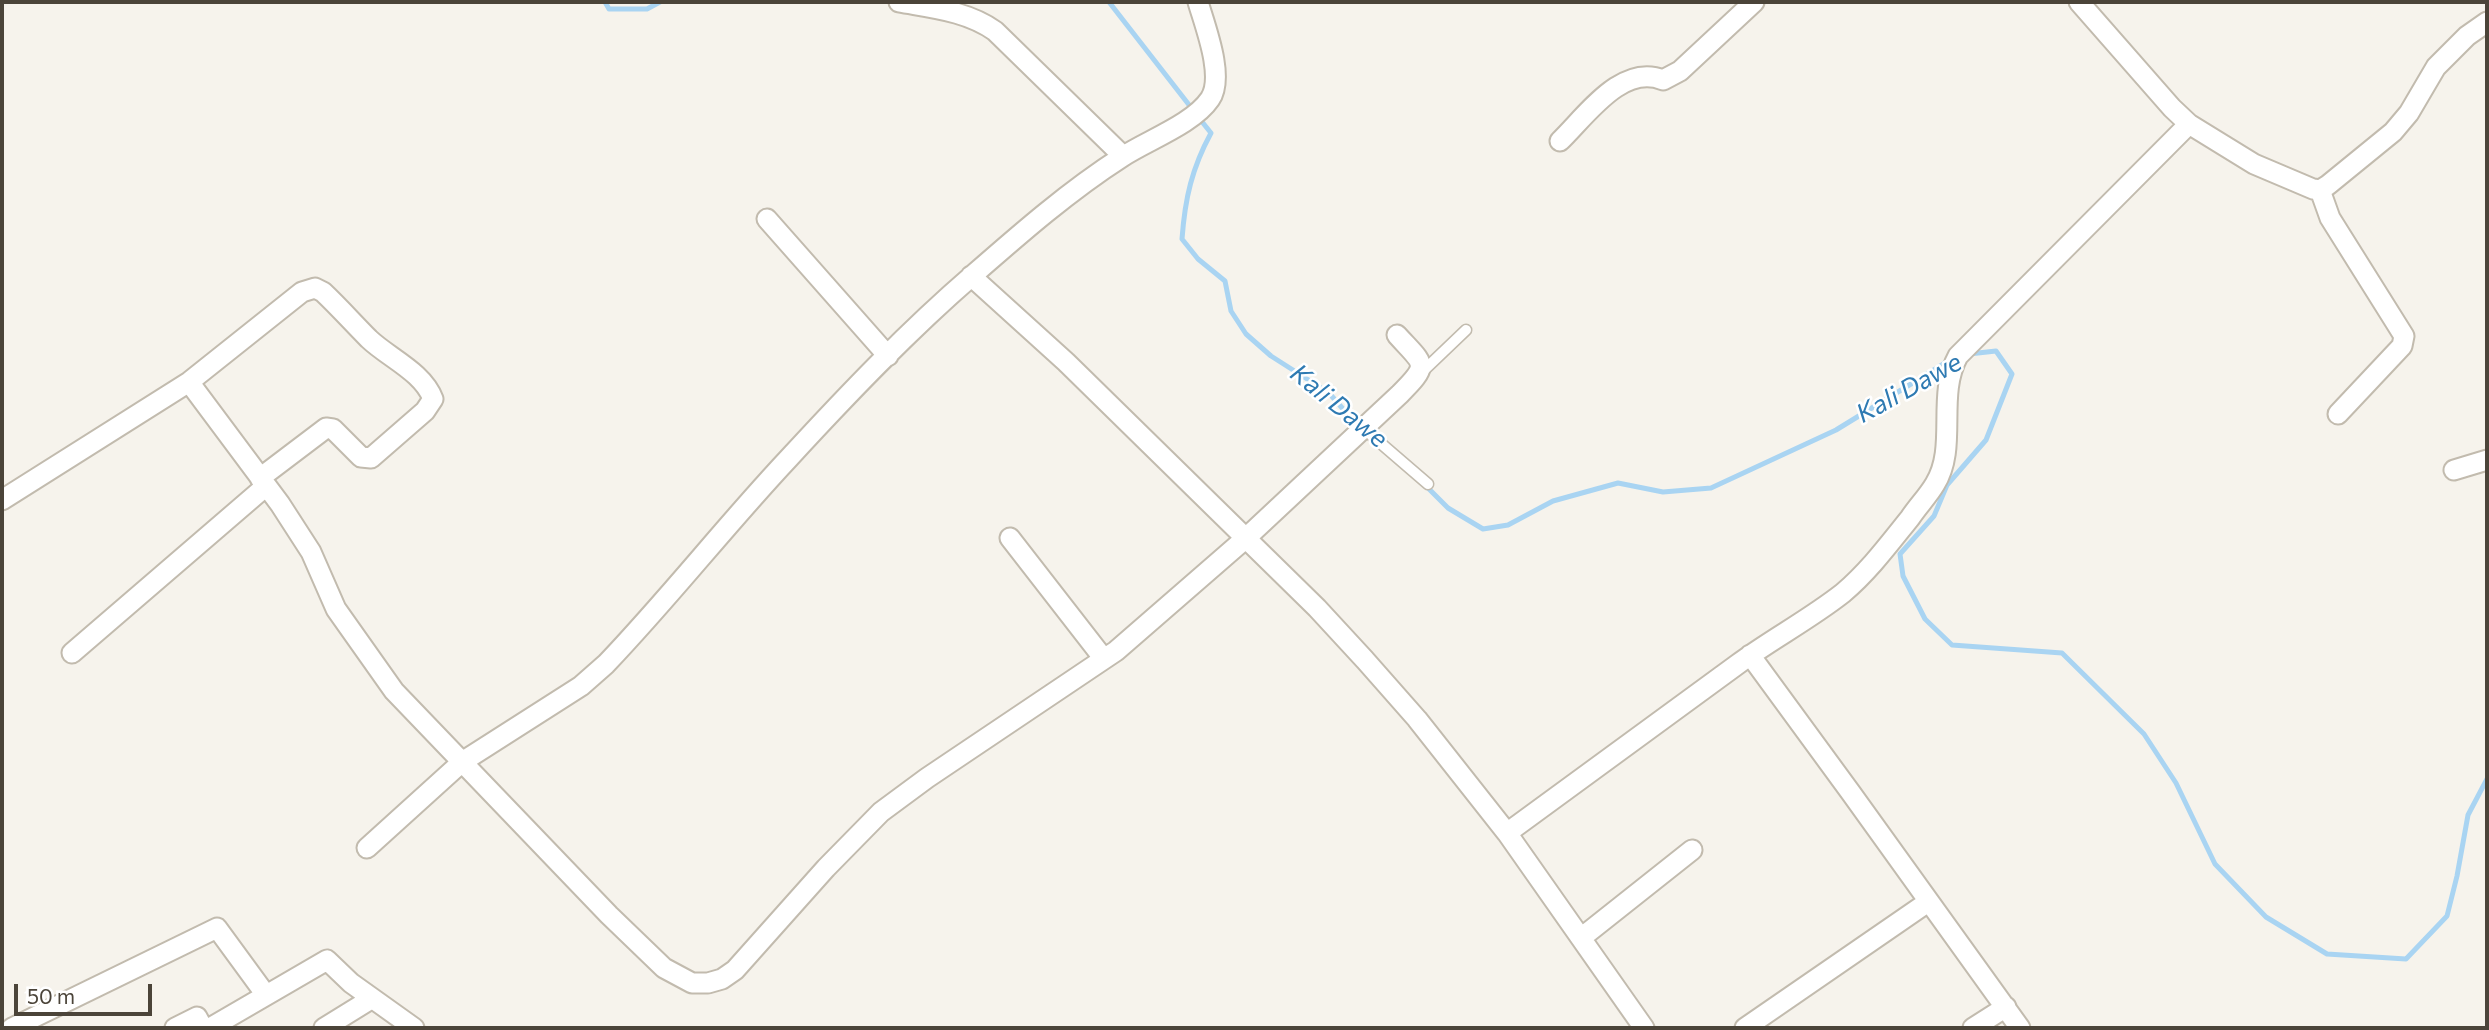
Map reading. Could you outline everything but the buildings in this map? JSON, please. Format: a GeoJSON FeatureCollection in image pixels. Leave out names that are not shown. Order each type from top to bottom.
{"type":"FeatureCollection","features":[{"type":"Feature","properties":{"kind":"street"},"geometry":{"type":"LineString","coordinates":[[899,2],[970,16],[981,21],[995,31],[1123,156]]}},
{"type":"Feature","properties":{"kind":"street"},"geometry":{"type":"LineString","coordinates":[[367,848],[462,762],[580,686],[606,664],[788,459],[888,356],[971,276],[1073,191],[1123,156],[1205,106],[1215,90],[1216,82],[1208,33],[1198,2]]}},
{"type":"Feature","properties":{"kind":"street"},"geometry":{"type":"LineString","coordinates":[[1560,141],[1621,84],[1644,75],[1663,80],[1681,71],[1754,2]]}},
{"type":"Feature","properties":{"kind":"street"},"geometry":{"type":"LineString","coordinates":[[2079,2],[2189,124],[2254,164],[2306,188],[2320,190],[2393,132],[2409,113],[2436,67],[2451,50],[2484,31]]}},
{"type":"Feature","properties":{"kind":"street"},"geometry":{"type":"LineString","coordinates":[[1507,833],[1750,655],[1844,592],[1889,546],[1935,485],[1942,471],[1947,387],[1951,368],[1967,344],[2189,124]]}},
{"type":"Feature","properties":{"kind":"street"},"geometry":{"type":"LineString","coordinates":[[2320,190],[2330,218],[2404,336],[2402,345],[2338,414]]}},
{"type":"Feature","properties":{"kind":"street"},"geometry":{"type":"LineString","coordinates":[[767,219],[888,356]]}},
{"type":"Feature","properties":{"kind":"street"},"geometry":{"type":"LineString","coordinates":[[971,276],[1066,362],[1246,538],[1365,660],[1417,719],[1507,833],[1644,1028]]}},
{"type":"Feature","properties":{"kind":"street"},"geometry":{"type":"LineString","coordinates":[[2,500],[189,382],[302,292],[315,288],[323,292],[388,356],[415,375],[433,399],[425,411],[371,458],[361,457],[333,429],[326,428],[72,653]]}},
{"type":"Feature","properties":{"kind":"street"},"geometry":{"type":"LineString","coordinates":[[189,382],[280,504],[311,552],[336,609],[370,661],[394,691],[609,915],[664,968],[692,983],[708,984],[735,970],[859,833],[902,795],[1104,659],[1146,626],[1246,538],[1363,428],[1420,373],[1420,361],[1397,335]]}},
{"type":"Feature","properties":{"kind":"street"},"geometry":{"type":"LineString","coordinates":[[2454,470],[2487,460]]}},
{"type":"Feature","properties":{"kind":"street"},"geometry":{"type":"LineString","coordinates":[[1010,538],[1104,659]]}},
{"type":"Feature","properties":{"kind":"street"},"geometry":{"type":"LineString","coordinates":[[1750,655],[2020,1028]]}},
{"type":"Feature","properties":{"kind":"street"},"geometry":{"type":"LineString","coordinates":[[1580,937],[1692,850]]}},
{"type":"Feature","properties":{"kind":"street"},"geometry":{"type":"LineString","coordinates":[[1745,1028],[1928,902]]}},
{"type":"Feature","properties":{"kind":"street"},"geometry":{"type":"LineString","coordinates":[[12,1028],[217,928],[266,995]]}},
{"type":"Feature","properties":{"kind":"street"},"geometry":{"type":"LineString","coordinates":[[210,1028],[327,960],[371,999],[414,1028]]}},
{"type":"Feature","properties":{"kind":"street"},"geometry":{"type":"LineString","coordinates":[[324,1028],[371,999]]}},
{"type":"Feature","properties":{"kind":"street"},"geometry":{"type":"LineString","coordinates":[[1973,1028],[2006,1007]]}},
{"type":"Feature","properties":{"kind":"street"},"geometry":{"type":"LineString","coordinates":[[175,1028],[197,1017],[203,1028]]}},
{"type":"Feature","properties":{"kind":"lane"},"geometry":{"type":"LineString","coordinates":[[1420,373],[1466,330]]}},
{"type":"Feature","properties":{"kind":"lane"},"geometry":{"type":"LineString","coordinates":[[1363,428],[1428,484]]}},
{"type":"Feature","properties":{"kind":"waterway","name":"Kali Dawe"},"geometry":{"type":"LineString","coordinates":[[605,2],[609,9],[647,9],[660,2]]}},
{"type":"Feature","properties":{"kind":"waterway","name":"Kali Dawe"},"geometry":{"type":"LineString","coordinates":[[1109,2],[1193,110]]}},
{"type":"Feature","properties":{"kind":"waterway","name":"Kali Dawe"},"geometry":{"type":"LineString","coordinates":[[1199,118],[1211,133],[1190,184],[1182,239],[1198,259],[1225,281],[1231,311],[1246,334],[1271,356],[1329,393],[1360,425]]}},
{"type":"Feature","properties":{"kind":"waterway","name":"Kali Dawe"},"geometry":{"type":"LineString","coordinates":[[1969,354],[1996,351],[2012,374],[1986,440],[1947,485],[1934,516],[1900,554],[1903,576],[1925,619],[1952,645],[2062,653],[2144,734],[2176,783],[2215,864],[2266,917],[2327,954],[2406,959],[2447,916],[2468,815],[2487,779]]}},
{"type":"Feature","properties":{"kind":"waterway","name":"Kali Dawe"},"geometry":{"type":"LineString","coordinates":[[1426,486],[1448,508],[1483,529],[1508,525],[1553,501],[1618,483],[1663,492],[1711,488],[1836,430],[1950,360]]}}]}
